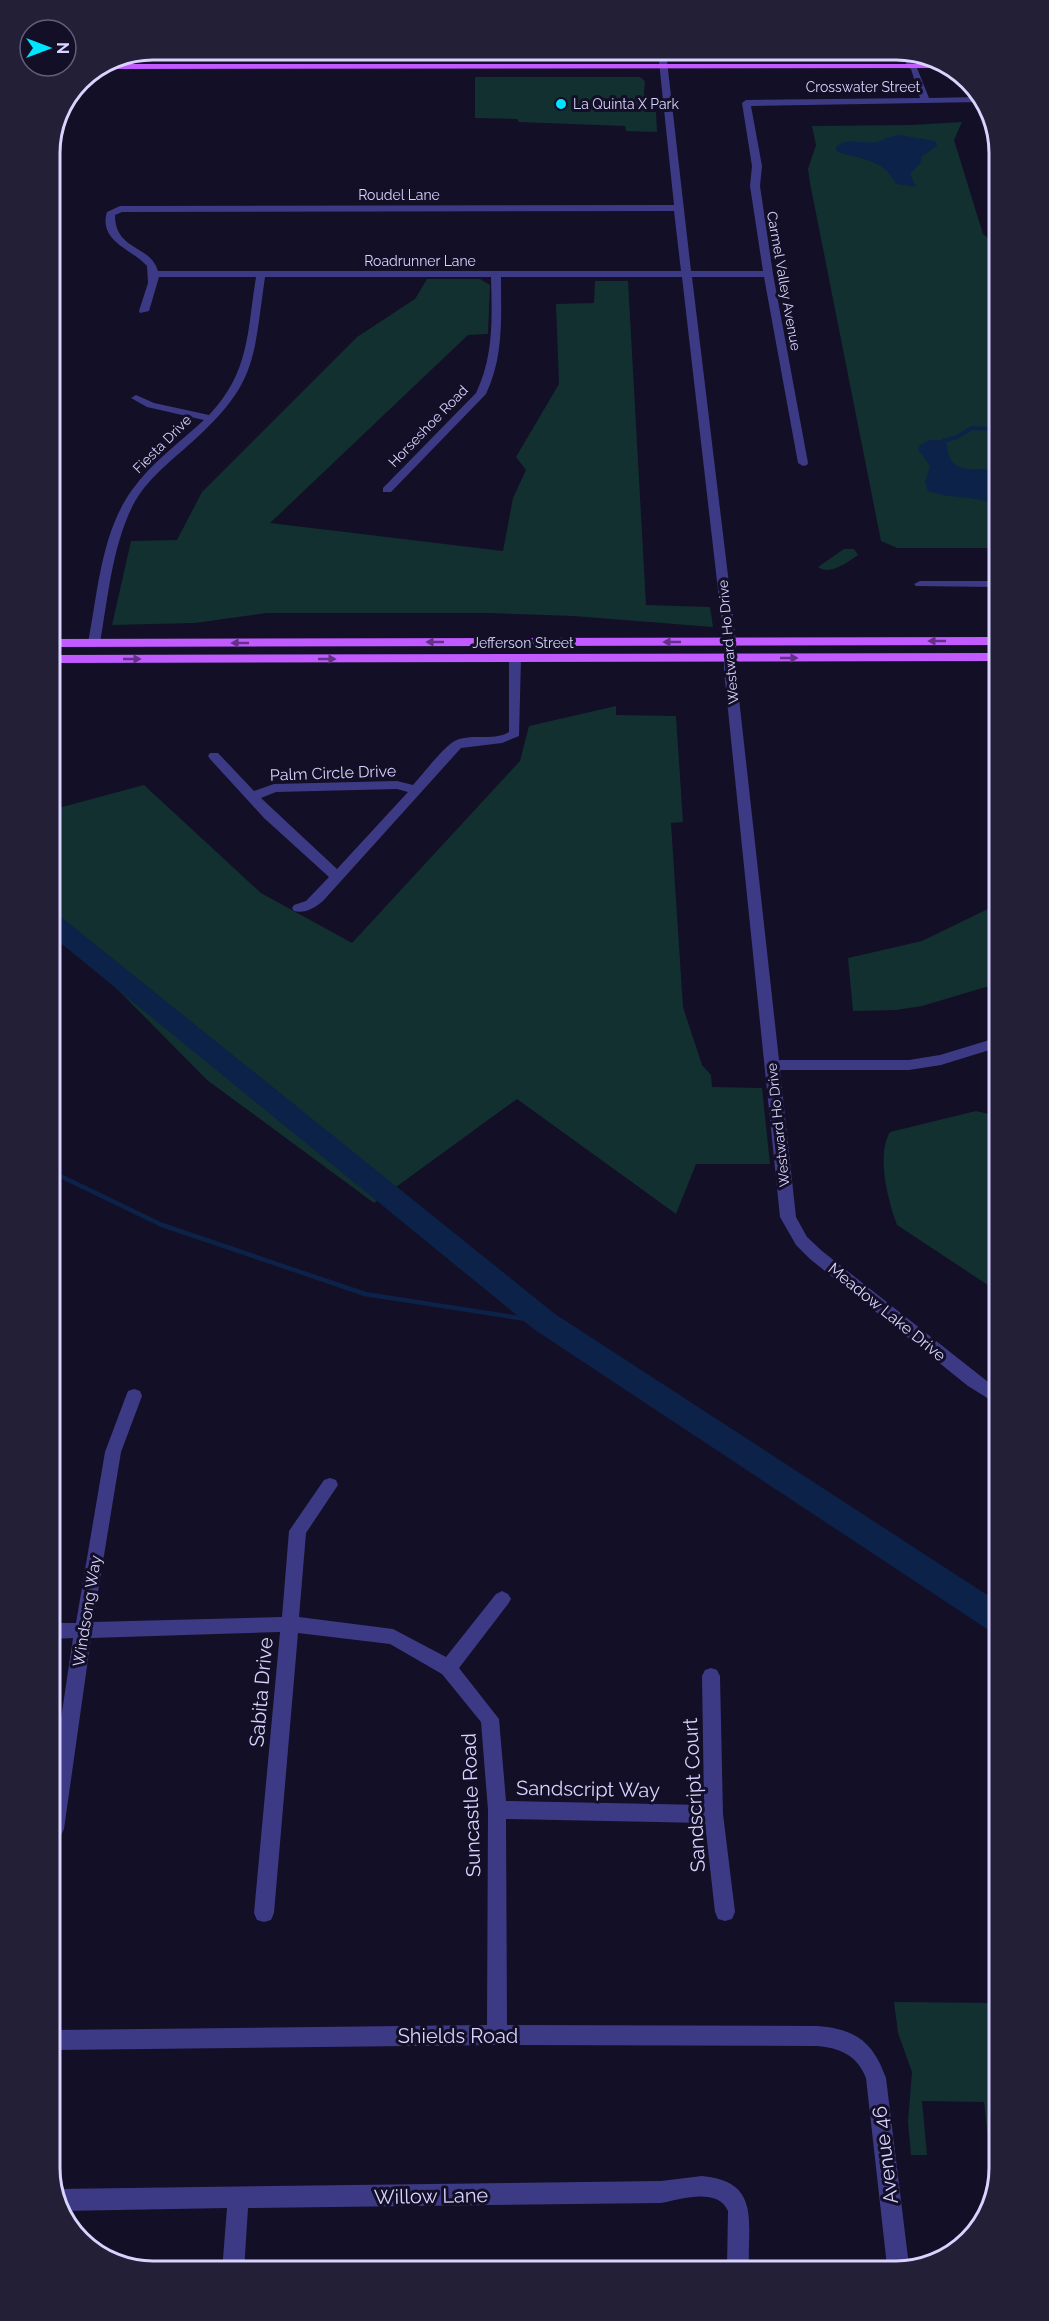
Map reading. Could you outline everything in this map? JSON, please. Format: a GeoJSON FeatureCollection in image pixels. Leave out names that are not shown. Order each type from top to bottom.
{"type":"FeatureCollection","features":[{"type":"Feature","properties":{"kind":"main road"},"geometry":{"type":"LineString","coordinates":[[118,67],[932,67]]}},
{"type":"Feature","properties":{"kind":"main road","name":"Jefferson Street"},"geometry":{"type":"LineString","coordinates":[[60,643],[989,641]]}},
{"type":"Feature","properties":{"kind":"main road"},"geometry":{"type":"LineString","coordinates":[[515,658],[522,650],[585,650],[637,642]]}},
{"type":"Feature","properties":{"kind":"main road","name":"Jefferson Street"},"geometry":{"type":"LineString","coordinates":[[60,659],[989,657]]}},
{"type":"Feature","properties":{"kind":"street","name":"Westward Ho Drive"},"geometry":{"type":"LineString","coordinates":[[662,60],[730,642],[788,1217]]}},
{"type":"Feature","properties":{"kind":"street"},"geometry":{"type":"LineString","coordinates":[[912,62],[924,100]]}},
{"type":"Feature","properties":{"kind":"street"},"geometry":{"type":"LineString","coordinates":[[915,62],[915,67]]}},
{"type":"Feature","properties":{"kind":"street","name":"Crosswater Street"},"geometry":{"type":"LineString","coordinates":[[746,103],[972,100]]}},
{"type":"Feature","properties":{"kind":"street","name":"Carmel Valley Avenue"},"geometry":{"type":"LineString","coordinates":[[746,103],[757,166],[755,186],[768,274],[803,463]]}},
{"type":"Feature","properties":{"kind":"street","name":"Roudel Lane"},"geometry":{"type":"LineString","coordinates":[[154,274],[151,264],[123,246],[112,234],[110,214],[120,209],[678,208]]}},
{"type":"Feature","properties":{"kind":"street"},"geometry":{"type":"LineString","coordinates":[[144,311],[154,274]]}},
{"type":"Feature","properties":{"kind":"street","name":"Roadrunner Lane"},"geometry":{"type":"LineString","coordinates":[[154,274],[768,274]]}},
{"type":"Feature","properties":{"kind":"street","name":"Fiesta Drive"},"geometry":{"type":"LineString","coordinates":[[94,643],[121,518],[136,491],[227,400],[241,379],[247,360],[261,274]]}},
{"type":"Feature","properties":{"kind":"street","name":"Horseshoe Road"},"geometry":{"type":"LineString","coordinates":[[387,490],[481,394],[490,377],[495,356],[496,274]]}},
{"type":"Feature","properties":{"kind":"street"},"geometry":{"type":"LineString","coordinates":[[136,398],[151,405],[210,418]]}},
{"type":"Feature","properties":{"kind":"street"},"geometry":{"type":"LineString","coordinates":[[920,584],[989,584]]}},
{"type":"Feature","properties":{"kind":"street","name":"Palm Circle Drive"},"geometry":{"type":"LineString","coordinates":[[299,908],[311,904],[457,745],[468,741],[506,738],[515,733],[515,658]]}},
{"type":"Feature","properties":{"kind":"street","name":"Palm Circle Drive"},"geometry":{"type":"LineString","coordinates":[[214,756],[252,797],[337,877]]}},
{"type":"Feature","properties":{"kind":"street","name":"Palm Circle Drive"},"geometry":{"type":"LineString","coordinates":[[252,797],[274,788],[397,785],[417,790]]}},
{"type":"Feature","properties":{"kind":"street"},"geometry":{"type":"LineString","coordinates":[[771,1065],[909,1065],[941,1060],[989,1045]]}},
{"type":"Feature","properties":{"kind":"street","name":"Meadow Lake Drive"},"geometry":{"type":"LineString","coordinates":[[788,1217],[801,1241],[816,1255],[989,1391]]}},
{"type":"Feature","properties":{"kind":"street","name":"Windsong Way"},"geometry":{"type":"LineString","coordinates":[[60,1788],[113,1452],[134,1396]]}},
{"type":"Feature","properties":{"kind":"street","name":"Sabita Drive"},"geometry":{"type":"LineString","coordinates":[[264,1913],[298,1531],[330,1485]]}},
{"type":"Feature","properties":{"kind":"street"},"geometry":{"type":"LineString","coordinates":[[448,1668],[502,1599]]}},
{"type":"Feature","properties":{"kind":"street","name":"Suncastle Road"},"geometry":{"type":"LineString","coordinates":[[60,1631],[290,1624],[393,1637],[448,1668],[490,1719],[497,1810],[497,2035]]}},
{"type":"Feature","properties":{"kind":"street","name":"Sandscript Court"},"geometry":{"type":"LineString","coordinates":[[711,1676],[714,1814],[725,1912]]}},
{"type":"Feature","properties":{"kind":"street","name":"Sandscript Way"},"geometry":{"type":"LineString","coordinates":[[497,1810],[714,1814]]}},
{"type":"Feature","properties":{"kind":"street","name":"Shields Road"},"geometry":{"type":"LineString","coordinates":[[60,2040],[497,2035],[817,2036],[839,2038],[860,2048]]}},
{"type":"Feature","properties":{"kind":"street","name":"Avenue 46"},"geometry":{"type":"LineString","coordinates":[[860,2048],[876,2078],[897,2261]]}},
{"type":"Feature","properties":{"kind":"street","name":"Willow Lane"},"geometry":{"type":"LineString","coordinates":[[66,2200],[661,2192],[705,2186],[719,2187],[730,2194],[736,2205],[740,2227],[738,2261]]}},
{"type":"Feature","properties":{"kind":"street"},"geometry":{"type":"LineString","coordinates":[[234,2261],[238,2199]]}},
{"type":"Feature","properties":{"kind":"green space","name":"La Quinta X Park"},"geometry":{"type":"Polygon","coordinates":[[[475,77],[640,77],[645,81],[647,112],[656,112],[657,132],[626,131],[625,126],[475,118],[475,77]]]}},
{"type":"Feature","properties":{"kind":"green space"},"geometry":{"type":"Polygon","coordinates":[[[962,122],[954,140],[983,234],[989,239],[989,548],[897,548],[881,541],[810,183],[808,169],[816,145],[812,126],[962,122]]]}},
{"type":"Feature","properties":{"kind":"green space"},"geometry":{"type":"Polygon","coordinates":[[[427,279],[480,279],[490,285],[488,334],[468,335],[270,523],[503,551],[513,498],[526,470],[516,457],[559,384],[556,304],[594,303],[595,281],[628,281],[646,605],[710,607],[713,627],[573,616],[489,613],[267,613],[195,623],[112,625],[131,541],[177,540],[202,492],[357,337],[415,299],[427,279]]]}},
{"type":"Feature","properties":{"kind":"green space"},"geometry":{"type":"Polygon","coordinates":[[[844,549],[854,549],[858,555],[833,569],[818,567],[844,549]]]}},
{"type":"Feature","properties":{"kind":"green space"},"geometry":{"type":"Polygon","coordinates":[[[616,706],[616,715],[676,716],[683,822],[671,823],[683,1007],[702,1065],[711,1075],[712,1087],[762,1088],[770,1164],[696,1164],[676,1214],[517,1099],[374,1203],[207,1080],[60,931],[60,808],[144,785],[261,893],[352,943],[520,761],[529,726],[616,706]]]}},
{"type":"Feature","properties":{"kind":"green space"},"geometry":{"type":"Polygon","coordinates":[[[989,908],[989,986],[922,1006],[896,1010],[853,1011],[848,958],[922,941],[989,908]]]}},
{"type":"Feature","properties":{"kind":"green space"},"geometry":{"type":"Polygon","coordinates":[[[976,1111],[989,1114],[989,1286],[897,1225],[890,1204],[884,1165],[886,1142],[890,1132],[976,1111]]]}},
{"type":"Feature","properties":{"kind":"green space"},"geometry":{"type":"Polygon","coordinates":[[[894,2002],[989,2003],[989,2146],[984,2102],[922,2101],[927,2155],[911,2155],[908,2122],[912,2072],[898,2033],[894,2002]]]}},
{"type":"Feature","properties":{"kind":"water"},"geometry":{"type":"Polygon","coordinates":[[[900,135],[935,141],[937,146],[921,157],[921,162],[910,174],[916,187],[896,184],[886,170],[879,165],[837,152],[836,147],[846,142],[875,142],[900,135]]]}},
{"type":"Feature","properties":{"kind":"water"},"geometry":{"type":"Polygon","coordinates":[[[930,440],[941,440],[947,444],[948,454],[957,465],[970,469],[989,468],[989,502],[928,491],[925,482],[930,466],[918,449],[920,445],[930,440]]]}},
{"type":"Feature","properties":{"kind":"waterway"},"geometry":{"type":"LineString","coordinates":[[943,441],[957,437],[972,428],[989,429]]}},
{"type":"Feature","properties":{"kind":"waterway"},"geometry":{"type":"LineString","coordinates":[[60,929],[545,1322],[989,1613]]}},
{"type":"Feature","properties":{"kind":"waterway"},"geometry":{"type":"LineString","coordinates":[[60,1176],[162,1225],[365,1294],[545,1322]]}},
{"type":"Feature","properties":{"kind":"place","name":"La Quinta X Park"},"geometry":{"type":"Point","coordinates":[561,104]}}]}
